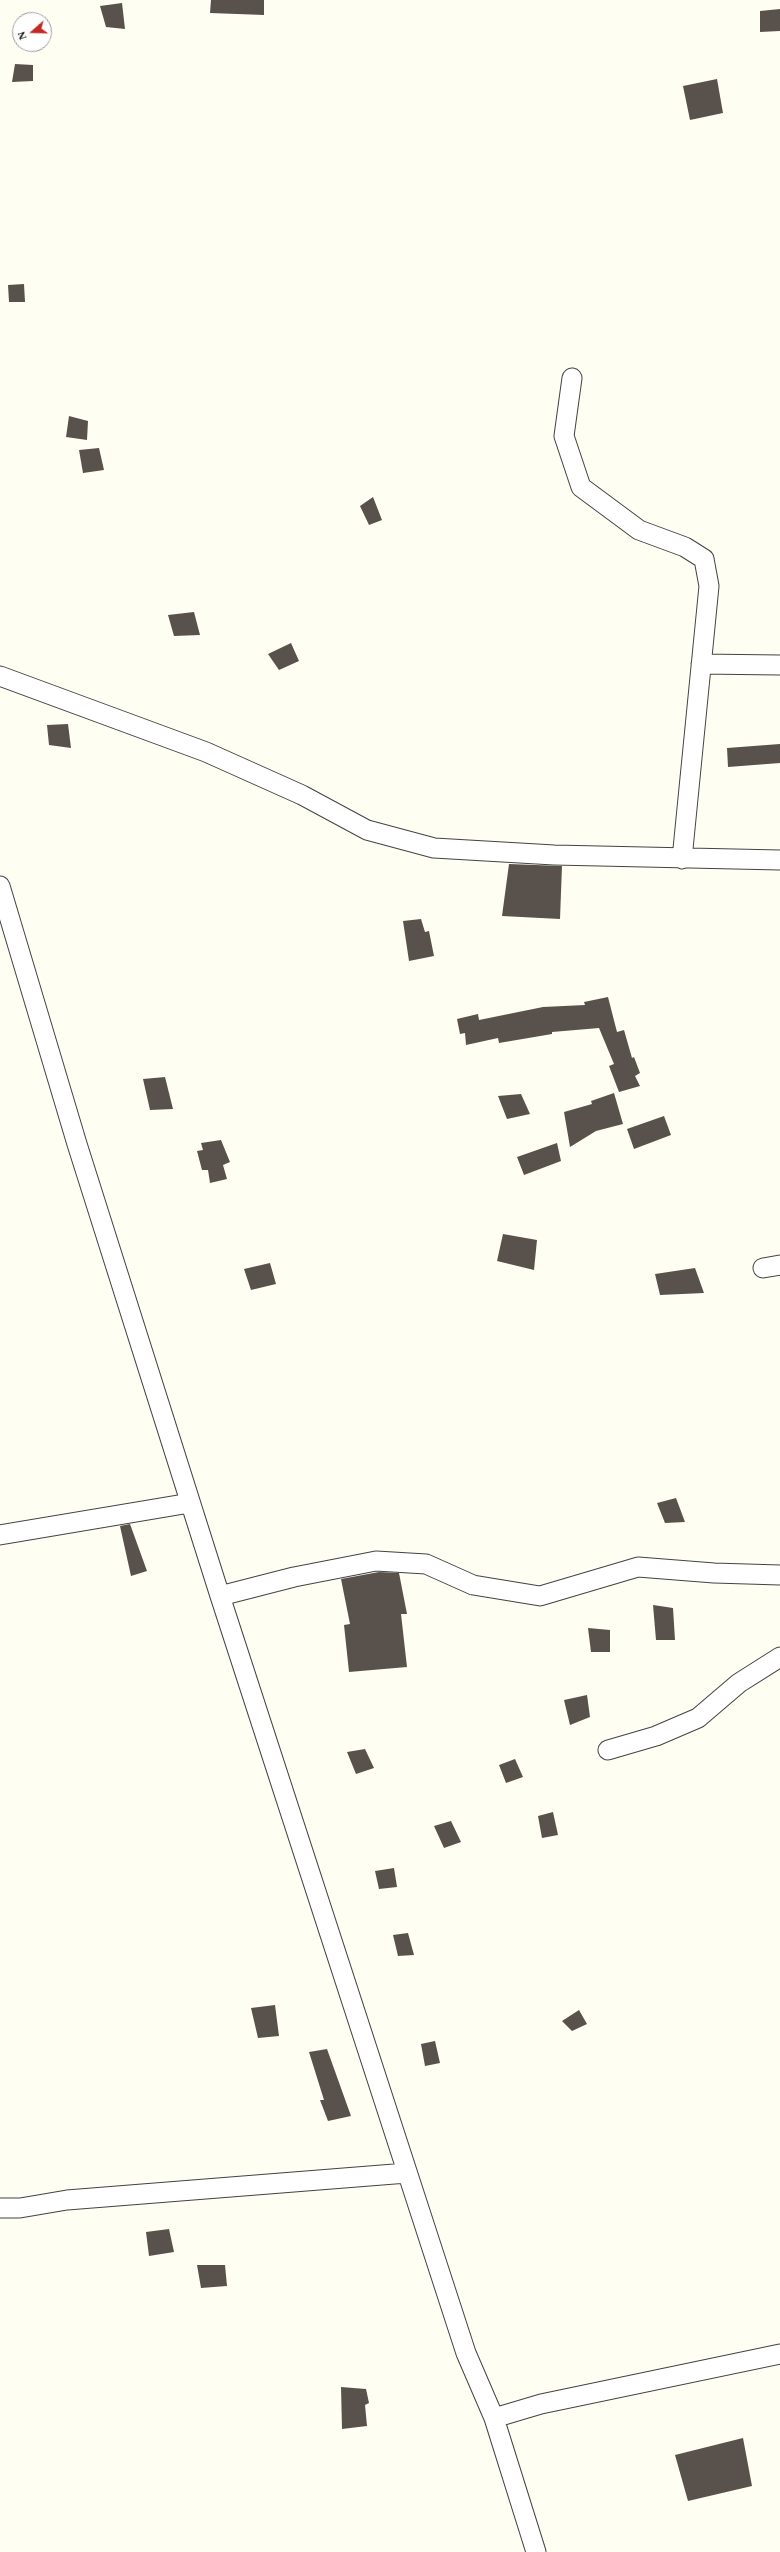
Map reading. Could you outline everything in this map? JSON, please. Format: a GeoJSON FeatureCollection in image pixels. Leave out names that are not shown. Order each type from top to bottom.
{"type":"FeatureCollection","features":[{"type":"Feature","properties":{"kind":"street"},"geometry":{"type":"LineString","coordinates":[[572,378],[564,436],[580,487],[639,530],[685,547],[704,559],[709,586],[682,859]]}},
{"type":"Feature","properties":{"kind":"street"},"geometry":{"type":"LineString","coordinates":[[701,664],[780,665]]}},
{"type":"Feature","properties":{"kind":"street"},"geometry":{"type":"LineString","coordinates":[[0,676],[206,752],[302,795],[366,830],[434,848],[682,859],[780,860]]}},
{"type":"Feature","properties":{"kind":"street"},"geometry":{"type":"LineString","coordinates":[[1,892],[79,1151],[190,1503],[466,2353],[494,2418],[536,2552]]}},
{"type":"Feature","properties":{"kind":"street"},"geometry":{"type":"LineString","coordinates":[[0,1535],[190,1503]]}},
{"type":"Feature","properties":{"kind":"street"},"geometry":{"type":"LineString","coordinates":[[220,1596],[294,1576],[376,1562],[426,1564],[473,1585],[540,1596],[638,1567],[714,1573],[780,1575]]}},
{"type":"Feature","properties":{"kind":"street"},"geometry":{"type":"LineString","coordinates":[[608,1750],[656,1736],[698,1718],[738,1683],[780,1657]]}},
{"type":"Feature","properties":{"kind":"street"},"geometry":{"type":"LineString","coordinates":[[0,2208],[20,2208],[67,2200],[407,2173]]}},
{"type":"Feature","properties":{"kind":"street"},"geometry":{"type":"LineString","coordinates":[[494,2418],[541,2404],[780,2354]]}},
{"type":"Feature","properties":{"kind":"building"},"geometry":{"type":"Polygon","coordinates":[[[211,0],[264,0],[264,15],[210,13],[211,0]]]}},
{"type":"Feature","properties":{"kind":"building"},"geometry":{"type":"Polygon","coordinates":[[[122,3],[125,29],[106,27],[100,6],[122,3]]]}},
{"type":"Feature","properties":{"kind":"building"},"geometry":{"type":"Polygon","coordinates":[[[780,9],[780,31],[760,32],[760,11],[780,9]]]}},
{"type":"Feature","properties":{"kind":"building"},"geometry":{"type":"Polygon","coordinates":[[[15,64],[33,65],[33,81],[12,82],[15,64]]]}},
{"type":"Feature","properties":{"kind":"building"},"geometry":{"type":"Polygon","coordinates":[[[717,79],[723,113],[690,120],[683,86],[717,79]]]}},
{"type":"Feature","properties":{"kind":"building"},"geometry":{"type":"Polygon","coordinates":[[[24,284],[25,302],[9,302],[8,285],[24,284]]]}},
{"type":"Feature","properties":{"kind":"building"},"geometry":{"type":"Polygon","coordinates":[[[69,416],[88,421],[87,440],[66,437],[69,416]]]}},
{"type":"Feature","properties":{"kind":"building"},"geometry":{"type":"Polygon","coordinates":[[[99,448],[104,470],[83,473],[79,450],[99,448]]]}},
{"type":"Feature","properties":{"kind":"building"},"geometry":{"type":"Polygon","coordinates":[[[373,497],[382,520],[369,525],[360,506],[373,497]]]}},
{"type":"Feature","properties":{"kind":"building"},"geometry":{"type":"Polygon","coordinates":[[[194,612],[200,635],[174,636],[168,615],[194,612]]]}},
{"type":"Feature","properties":{"kind":"building"},"geometry":{"type":"Polygon","coordinates":[[[291,643],[299,661],[279,670],[268,654],[291,643]]]}},
{"type":"Feature","properties":{"kind":"building"},"geometry":{"type":"Polygon","coordinates":[[[68,724],[71,748],[49,745],[47,725],[68,724]]]}},
{"type":"Feature","properties":{"kind":"building"},"geometry":{"type":"Polygon","coordinates":[[[780,744],[780,763],[728,767],[727,748],[780,744]]]}},
{"type":"Feature","properties":{"kind":"building"},"geometry":{"type":"Polygon","coordinates":[[[509,864],[562,866],[560,919],[502,916],[509,864]]]}},
{"type":"Feature","properties":{"kind":"building"},"geometry":{"type":"Polygon","coordinates":[[[421,919],[425,932],[429,931],[434,956],[409,961],[403,921],[421,919]]]}},
{"type":"Feature","properties":{"kind":"building"},"geometry":{"type":"Polygon","coordinates":[[[608,997],[617,1032],[624,1030],[632,1058],[634,1057],[640,1073],[635,1076],[640,1086],[619,1092],[609,1066],[614,1064],[599,1028],[552,1032],[552,1034],[499,1043],[498,1038],[466,1045],[465,1033],[460,1034],[457,1019],[478,1014],[479,1020],[543,1007],[585,1005],[584,1002],[608,997]]]}},
{"type":"Feature","properties":{"kind":"building"},"geometry":{"type":"Polygon","coordinates":[[[165,1077],[173,1109],[150,1110],[143,1079],[165,1077]]]}},
{"type":"Feature","properties":{"kind":"building"},"geometry":{"type":"Polygon","coordinates":[[[614,1093],[623,1124],[596,1131],[570,1147],[564,1112],[592,1104],[591,1101],[614,1093]]]}},
{"type":"Feature","properties":{"kind":"building"},"geometry":{"type":"Polygon","coordinates":[[[521,1094],[530,1114],[507,1119],[498,1096],[521,1094]]]}},
{"type":"Feature","properties":{"kind":"building"},"geometry":{"type":"Polygon","coordinates":[[[664,1116],[671,1135],[634,1149],[627,1129],[664,1116]]]}},
{"type":"Feature","properties":{"kind":"building"},"geometry":{"type":"Polygon","coordinates":[[[221,1140],[230,1162],[223,1165],[227,1179],[210,1183],[208,1170],[202,1170],[197,1151],[203,1150],[201,1143],[221,1140]]]}},
{"type":"Feature","properties":{"kind":"building"},"geometry":{"type":"Polygon","coordinates":[[[557,1143],[561,1161],[524,1175],[517,1157],[557,1143]]]}},
{"type":"Feature","properties":{"kind":"building"},"geometry":{"type":"Polygon","coordinates":[[[503,1234],[537,1240],[534,1270],[497,1261],[503,1234]]]}},
{"type":"Feature","properties":{"kind":"building"},"geometry":{"type":"Polygon","coordinates":[[[270,1263],[276,1284],[251,1290],[244,1269],[270,1263]]]}},
{"type":"Feature","properties":{"kind":"building"},"geometry":{"type":"Polygon","coordinates":[[[695,1268],[704,1293],[660,1295],[655,1274],[695,1268]]]}},
{"type":"Feature","properties":{"kind":"building"},"geometry":{"type":"Polygon","coordinates":[[[676,1498],[685,1522],[665,1523],[657,1503],[676,1498]]]}},
{"type":"Feature","properties":{"kind":"building"},"geometry":{"type":"Polygon","coordinates":[[[130,1524],[147,1571],[131,1576],[120,1526],[130,1524]]]}},
{"type":"Feature","properties":{"kind":"building"},"geometry":{"type":"Polygon","coordinates":[[[379,1572],[399,1573],[407,1614],[401,1614],[407,1667],[349,1672],[344,1625],[350,1624],[341,1579],[379,1572]]]}},
{"type":"Feature","properties":{"kind":"building"},"geometry":{"type":"Polygon","coordinates":[[[653,1605],[673,1608],[675,1640],[656,1640],[653,1605]]]}},
{"type":"Feature","properties":{"kind":"building"},"geometry":{"type":"Polygon","coordinates":[[[588,1628],[610,1630],[610,1652],[591,1652],[588,1628]]]}},
{"type":"Feature","properties":{"kind":"building"},"geometry":{"type":"Polygon","coordinates":[[[587,1695],[590,1717],[570,1725],[564,1700],[587,1695]]]}},
{"type":"Feature","properties":{"kind":"building"},"geometry":{"type":"Polygon","coordinates":[[[365,1749],[374,1768],[356,1774],[347,1752],[365,1749]]]}},
{"type":"Feature","properties":{"kind":"building"},"geometry":{"type":"Polygon","coordinates":[[[515,1759],[523,1777],[506,1783],[499,1765],[515,1759]]]}},
{"type":"Feature","properties":{"kind":"building"},"geometry":{"type":"Polygon","coordinates":[[[553,1812],[558,1835],[542,1838],[538,1816],[553,1812]]]}},
{"type":"Feature","properties":{"kind":"building"},"geometry":{"type":"Polygon","coordinates":[[[451,1821],[461,1842],[444,1848],[434,1826],[451,1821]]]}},
{"type":"Feature","properties":{"kind":"building"},"geometry":{"type":"Polygon","coordinates":[[[394,1868],[397,1887],[379,1889],[375,1871],[394,1868]]]}},
{"type":"Feature","properties":{"kind":"building"},"geometry":{"type":"Polygon","coordinates":[[[408,1933],[414,1955],[398,1956],[393,1935],[408,1933]]]}},
{"type":"Feature","properties":{"kind":"building"},"geometry":{"type":"Polygon","coordinates":[[[275,2005],[279,2036],[258,2038],[251,2008],[275,2005]]]}},
{"type":"Feature","properties":{"kind":"building"},"geometry":{"type":"Polygon","coordinates":[[[579,2010],[587,2024],[572,2031],[562,2021],[579,2010]]]}},
{"type":"Feature","properties":{"kind":"building"},"geometry":{"type":"Polygon","coordinates":[[[435,2041],[440,2063],[425,2066],[421,2044],[435,2041]]]}},
{"type":"Feature","properties":{"kind":"building"},"geometry":{"type":"Polygon","coordinates":[[[327,2049],[351,2116],[328,2121],[320,2100],[324,2100],[309,2052],[327,2049]]]}},
{"type":"Feature","properties":{"kind":"building"},"geometry":{"type":"Polygon","coordinates":[[[169,2229],[174,2252],[149,2256],[146,2232],[169,2229]]]}},
{"type":"Feature","properties":{"kind":"building"},"geometry":{"type":"Polygon","coordinates":[[[197,2265],[225,2265],[227,2286],[201,2288],[197,2265]]]}},
{"type":"Feature","properties":{"kind":"building"},"geometry":{"type":"Polygon","coordinates":[[[341,2387],[366,2389],[369,2403],[365,2405],[367,2426],[342,2429],[341,2387]]]}},
{"type":"Feature","properties":{"kind":"building"},"geometry":{"type":"Polygon","coordinates":[[[743,2438],[752,2486],[688,2501],[675,2455],[743,2438]]]}}]}
